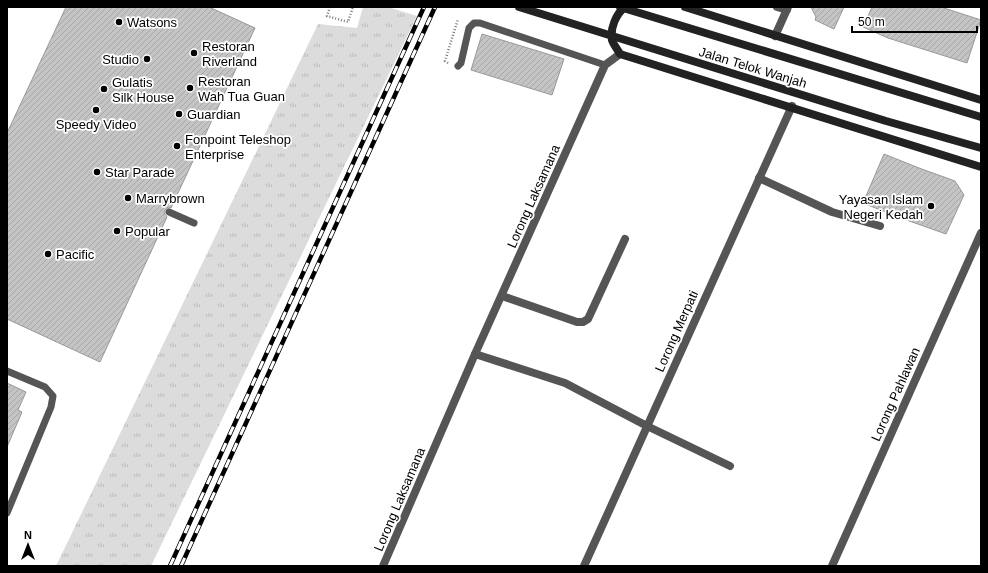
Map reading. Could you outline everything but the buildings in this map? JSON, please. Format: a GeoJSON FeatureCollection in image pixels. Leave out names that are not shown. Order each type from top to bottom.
{"type":"FeatureCollection","features":[{"type":"Feature","properties":{"kind":"main road","name":"Jalan Telok Wanjah"},"geometry":{"type":"LineString","coordinates":[[519,7],[886,121],[981,148]]}},
{"type":"Feature","properties":{"kind":"main road","name":"Jalan Telok Wanjah"},"geometry":{"type":"LineString","coordinates":[[620,7],[981,117]]}},
{"type":"Feature","properties":{"kind":"main road"},"geometry":{"type":"LineString","coordinates":[[625,7],[620,11],[613,25],[612,40],[620,54],[792,106],[981,167]]}},
{"type":"Feature","properties":{"kind":"main road"},"geometry":{"type":"LineString","coordinates":[[684,7],[981,100]]}},
{"type":"Feature","properties":{"kind":"street"},"geometry":{"type":"LineString","coordinates":[[775,36],[788,9],[776,7]]}},
{"type":"Feature","properties":{"kind":"street","name":"Lorong Laksamana"},"geometry":{"type":"LineString","coordinates":[[383,566],[475,354],[605,65],[620,54]]}},
{"type":"Feature","properties":{"kind":"street","name":"Lorong Merpati"},"geometry":{"type":"LineString","coordinates":[[584,566],[792,106]]}},
{"type":"Feature","properties":{"kind":"street"},"geometry":{"type":"LineString","coordinates":[[759,178],[832,212],[880,226]]}},
{"type":"Feature","properties":{"kind":"street","name":"Lorong Pahlawan"},"geometry":{"type":"LineString","coordinates":[[832,566],[981,233]]}},
{"type":"Feature","properties":{"kind":"street"},"geometry":{"type":"LineString","coordinates":[[502,296],[577,322],[583,322],[588,319],[625,239]]}},
{"type":"Feature","properties":{"kind":"street"},"geometry":{"type":"LineString","coordinates":[[475,354],[565,383],[647,426],[730,466]]}},
{"type":"Feature","properties":{"kind":"lane"},"geometry":{"type":"LineString","coordinates":[[458,66],[461,63],[469,28],[474,23],[480,23],[605,65]]}},
{"type":"Feature","properties":{"kind":"lane"},"geometry":{"type":"LineString","coordinates":[[169,212],[194,223]]}},
{"type":"Feature","properties":{"kind":"lane"},"geometry":{"type":"LineString","coordinates":[[7,371],[45,387],[53,396],[51,407],[7,513]]}},
{"type":"Feature","properties":{"kind":"path"},"geometry":{"type":"LineString","coordinates":[[330,7],[327,16],[348,22],[353,7]]}},
{"type":"Feature","properties":{"kind":"path"},"geometry":{"type":"LineString","coordinates":[[445,61],[458,19]]}},
{"type":"Feature","properties":{"kind":"green space"},"geometry":{"type":"Polygon","coordinates":[[[363,7],[388,7],[417,16],[151,566],[56,566],[318,24],[357,28],[363,7]]]}},
{"type":"Feature","properties":{"kind":"railway"},"geometry":{"type":"LineString","coordinates":[[170,566],[424,7]]}},
{"type":"Feature","properties":{"kind":"railway"},"geometry":{"type":"LineString","coordinates":[[181,566],[435,7]]}},
{"type":"Feature","properties":{"kind":"place","name":"Watsons"},"geometry":{"type":"Point","coordinates":[119,22]}},
{"type":"Feature","properties":{"kind":"place","name":"Restoran Riverland"},"geometry":{"type":"Point","coordinates":[194,53]}},
{"type":"Feature","properties":{"kind":"place","name":"Studio"},"geometry":{"type":"Point","coordinates":[147,59]}},
{"type":"Feature","properties":{"kind":"place","name":"Restoran Wah Tua Guan"},"geometry":{"type":"Point","coordinates":[190,88]}},
{"type":"Feature","properties":{"kind":"place","name":"Gulatis Silk House"},"geometry":{"type":"Point","coordinates":[104,89]}},
{"type":"Feature","properties":{"kind":"place","name":"Speedy Video"},"geometry":{"type":"Point","coordinates":[96,110]}},
{"type":"Feature","properties":{"kind":"place","name":"Guardian"},"geometry":{"type":"Point","coordinates":[179,114]}},
{"type":"Feature","properties":{"kind":"place","name":"Fonpoint Teleshop Enterprise"},"geometry":{"type":"Point","coordinates":[177,146]}},
{"type":"Feature","properties":{"kind":"place","name":"Star Parade"},"geometry":{"type":"Point","coordinates":[97,172]}},
{"type":"Feature","properties":{"kind":"place","name":"Marrybrown"},"geometry":{"type":"Point","coordinates":[128,198]}},
{"type":"Feature","properties":{"kind":"place","name":"Yayasan Islam Negeri Kedah"},"geometry":{"type":"Point","coordinates":[931,206]}},
{"type":"Feature","properties":{"kind":"place","name":"Popular"},"geometry":{"type":"Point","coordinates":[117,231]}},
{"type":"Feature","properties":{"kind":"place","name":"Pacific"},"geometry":{"type":"Point","coordinates":[48,254]}}]}
